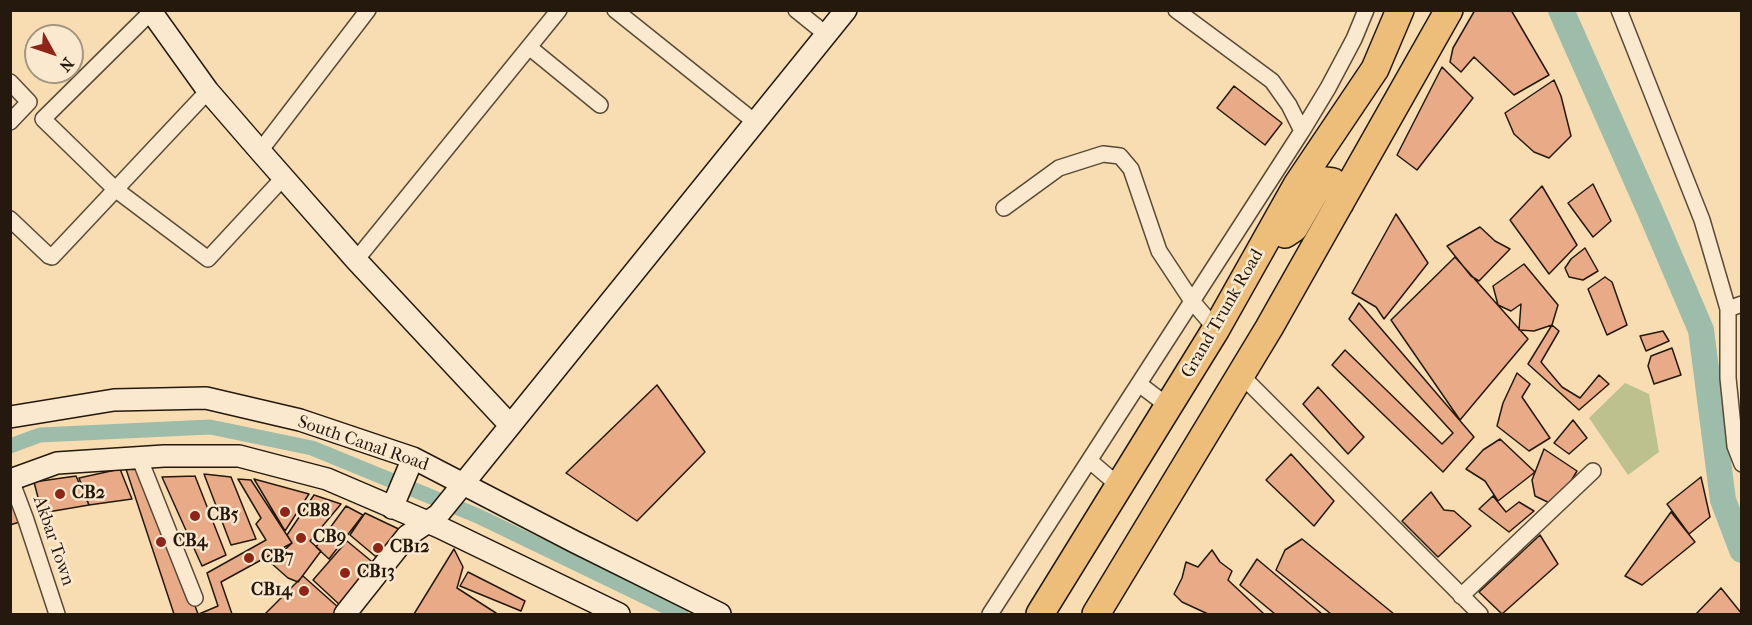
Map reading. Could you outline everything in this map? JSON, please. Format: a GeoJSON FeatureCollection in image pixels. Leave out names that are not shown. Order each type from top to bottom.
{"type":"FeatureCollection","features":[{"type":"Feature","properties":{"kind":"highway","name":"Grand Trunk Road"},"geometry":{"type":"LineString","coordinates":[[1046,604],[1216,329],[1297,185],[1375,69],[1400,10]]}},
{"type":"Feature","properties":{"kind":"highway"},"geometry":{"type":"LineString","coordinates":[[1096,615],[1269,328],[1449,10]]}},
{"type":"Feature","properties":{"kind":"highway"},"geometry":{"type":"LineString","coordinates":[[1261,249],[1293,228],[1316,190],[1325,181],[1333,182],[1339,188],[1340,203]]}},
{"type":"Feature","properties":{"kind":"main road"},"geometry":{"type":"LineString","coordinates":[[345,615],[407,536],[433,518],[462,484],[846,10]]}},
{"type":"Feature","properties":{"kind":"main road"},"geometry":{"type":"LineString","coordinates":[[151,11],[208,91],[260,151],[356,260],[510,425]]}},
{"type":"Feature","properties":{"kind":"main road","name":"South Canal Road"},"geometry":{"type":"LineString","coordinates":[[10,417],[114,400],[206,398],[300,420],[413,459],[720,615]]}},
{"type":"Feature","properties":{"kind":"main road"},"geometry":{"type":"LineString","coordinates":[[10,480],[57,463],[140,457],[239,456],[327,479],[393,506],[433,518],[618,615]]}},
{"type":"Feature","properties":{"kind":"main road"},"geometry":{"type":"LineString","coordinates":[[393,506],[413,459]]}},
{"type":"Feature","properties":{"kind":"main road"},"geometry":{"type":"LineString","coordinates":[[1026,615],[1046,604]]}},
{"type":"Feature","properties":{"kind":"street"},"geometry":{"type":"LineString","coordinates":[[260,151],[368,10]]}},
{"type":"Feature","properties":{"kind":"street"},"geometry":{"type":"LineString","coordinates":[[356,260],[559,10]]}},
{"type":"Feature","properties":{"kind":"street"},"geometry":{"type":"LineString","coordinates":[[615,10],[755,122]]}},
{"type":"Feature","properties":{"kind":"street"},"geometry":{"type":"LineString","coordinates":[[796,10],[827,35]]}},
{"type":"Feature","properties":{"kind":"street"},"geometry":{"type":"LineString","coordinates":[[1176,10],[1272,81],[1289,105],[1302,131]]}},
{"type":"Feature","properties":{"kind":"street"},"geometry":{"type":"LineString","coordinates":[[990,615],[1302,131],[1349,49],[1366,10]]}},
{"type":"Feature","properties":{"kind":"street"},"geometry":{"type":"LineString","coordinates":[[1619,10],[1735,306],[1728,378],[1735,446],[1742,464]]}},
{"type":"Feature","properties":{"kind":"street"},"geometry":{"type":"LineString","coordinates":[[151,11],[44,119],[115,189],[208,259],[284,177]]}},
{"type":"Feature","properties":{"kind":"street"},"geometry":{"type":"LineString","coordinates":[[529,48],[600,105]]}},
{"type":"Feature","properties":{"kind":"street"},"geometry":{"type":"LineString","coordinates":[[10,82],[29,102],[10,122]]}},
{"type":"Feature","properties":{"kind":"street"},"geometry":{"type":"LineString","coordinates":[[10,219],[52,257],[208,91]]}},
{"type":"Feature","properties":{"kind":"street"},"geometry":{"type":"LineString","coordinates":[[1004,208],[1059,168],[1103,153],[1120,156],[1131,169],[1159,251],[1192,301],[1216,329]]}},
{"type":"Feature","properties":{"kind":"street"},"geometry":{"type":"LineString","coordinates":[[1261,249],[1265,209],[1272,178]]}},
{"type":"Feature","properties":{"kind":"street"},"geometry":{"type":"LineString","coordinates":[[1240,375],[1480,615]]}},
{"type":"Feature","properties":{"kind":"street"},"geometry":{"type":"LineString","coordinates":[[1139,384],[1168,406]]}},
{"type":"Feature","properties":{"kind":"street"},"geometry":{"type":"LineString","coordinates":[[140,457],[195,597]]}},
{"type":"Feature","properties":{"kind":"street"},"geometry":{"type":"LineString","coordinates":[[1090,461],[1118,485]]}},
{"type":"Feature","properties":{"kind":"street"},"geometry":{"type":"LineString","coordinates":[[1461,596],[1593,471]]}},
{"type":"Feature","properties":{"kind":"street","name":"Akbar Town"},"geometry":{"type":"LineString","coordinates":[[10,480],[29,529],[57,615]]}},
{"type":"Feature","properties":{"kind":"green space"},"geometry":{"type":"Polygon","coordinates":[[[1625,383],[1649,394],[1659,452],[1628,475],[1589,418],[1625,383]]]}},
{"type":"Feature","properties":{"kind":"building"},"geometry":{"type":"Polygon","coordinates":[[[1475,10],[1511,10],[1549,75],[1514,95],[1474,57],[1461,72],[1450,62],[1453,48],[1475,10]]]}},
{"type":"Feature","properties":{"kind":"building"},"geometry":{"type":"Polygon","coordinates":[[[1442,67],[1473,98],[1417,170],[1397,155],[1442,67]]]}},
{"type":"Feature","properties":{"kind":"building"},"geometry":{"type":"Polygon","coordinates":[[[1554,80],[1561,96],[1571,136],[1549,158],[1534,152],[1514,134],[1505,113],[1554,80]]]}},
{"type":"Feature","properties":{"kind":"building"},"geometry":{"type":"Polygon","coordinates":[[[1234,86],[1282,123],[1265,145],[1217,108],[1234,86]]]}},
{"type":"Feature","properties":{"kind":"building"},"geometry":{"type":"Polygon","coordinates":[[[1593,184],[1611,221],[1593,237],[1568,203],[1593,184]]]}},
{"type":"Feature","properties":{"kind":"building"},"geometry":{"type":"Polygon","coordinates":[[[1542,186],[1577,245],[1549,274],[1510,220],[1542,186]]]}},
{"type":"Feature","properties":{"kind":"building"},"geometry":{"type":"Polygon","coordinates":[[[1396,214],[1428,263],[1384,319],[1376,307],[1352,293],[1396,214]]]}},
{"type":"Feature","properties":{"kind":"building"},"geometry":{"type":"Polygon","coordinates":[[[1480,227],[1495,241],[1510,249],[1479,281],[1471,276],[1447,246],[1480,227]]]}},
{"type":"Feature","properties":{"kind":"building"},"geometry":{"type":"Polygon","coordinates":[[[1585,248],[1598,271],[1583,280],[1569,277],[1565,268],[1571,259],[1585,248]]]}},
{"type":"Feature","properties":{"kind":"building"},"geometry":{"type":"Polygon","coordinates":[[[1455,257],[1528,339],[1460,420],[1391,320],[1455,257]]]}},
{"type":"Feature","properties":{"kind":"building"},"geometry":{"type":"Polygon","coordinates":[[[1524,264],[1558,305],[1552,325],[1534,331],[1519,330],[1521,304],[1511,311],[1498,305],[1493,286],[1524,264]]]}},
{"type":"Feature","properties":{"kind":"building"},"geometry":{"type":"Polygon","coordinates":[[[1605,277],[1612,282],[1627,325],[1607,335],[1588,289],[1605,277]]]}},
{"type":"Feature","properties":{"kind":"building"},"geometry":{"type":"Polygon","coordinates":[[[1359,303],[1474,437],[1443,472],[1332,365],[1345,350],[1442,444],[1453,433],[1349,319],[1359,303]]]}},
{"type":"Feature","properties":{"kind":"building"},"geometry":{"type":"Polygon","coordinates":[[[1552,325],[1559,331],[1541,362],[1562,387],[1580,398],[1599,375],[1609,384],[1579,410],[1528,364],[1552,325]]]}},
{"type":"Feature","properties":{"kind":"building"},"geometry":{"type":"Polygon","coordinates":[[[1663,331],[1669,341],[1646,351],[1640,336],[1663,331]]]}},
{"type":"Feature","properties":{"kind":"building"},"geometry":{"type":"Polygon","coordinates":[[[1672,348],[1681,375],[1654,384],[1648,366],[1651,356],[1672,348]]]}},
{"type":"Feature","properties":{"kind":"building"},"geometry":{"type":"Polygon","coordinates":[[[1517,373],[1530,384],[1522,397],[1550,438],[1529,451],[1497,426],[1503,403],[1517,373]]]}},
{"type":"Feature","properties":{"kind":"building"},"geometry":{"type":"Polygon","coordinates":[[[657,385],[705,452],[637,521],[566,473],[657,385]]]}},
{"type":"Feature","properties":{"kind":"building"},"geometry":{"type":"Polygon","coordinates":[[[1318,387],[1364,437],[1348,454],[1303,404],[1318,387]]]}},
{"type":"Feature","properties":{"kind":"building"},"geometry":{"type":"Polygon","coordinates":[[[1573,420],[1587,438],[1569,454],[1554,443],[1573,420]]]}},
{"type":"Feature","properties":{"kind":"building"},"geometry":{"type":"Polygon","coordinates":[[[1500,439],[1535,472],[1498,501],[1485,481],[1466,469],[1483,450],[1500,439]]]}},
{"type":"Feature","properties":{"kind":"building"},"geometry":{"type":"Polygon","coordinates":[[[1544,449],[1577,471],[1556,506],[1535,496],[1532,480],[1544,449]]]}},
{"type":"Feature","properties":{"kind":"building"},"geometry":{"type":"Polygon","coordinates":[[[1291,454],[1334,501],[1314,526],[1266,480],[1291,454]]]}},
{"type":"Feature","properties":{"kind":"building"},"geometry":{"type":"Polygon","coordinates":[[[120,469],[132,499],[89,505],[79,478],[120,469]]]}},
{"type":"Feature","properties":{"kind":"building","name":"CB4"},"geometry":{"type":"Polygon","coordinates":[[[126,469],[145,470],[198,614],[174,614],[126,469]]]}},
{"type":"Feature","properties":{"kind":"building"},"geometry":{"type":"Polygon","coordinates":[[[204,474],[231,477],[256,539],[231,545],[204,474]]]}},
{"type":"Feature","properties":{"kind":"building","name":"CB2"},"geometry":{"type":"Polygon","coordinates":[[[76,476],[89,505],[42,513],[34,482],[76,476]]]}},
{"type":"Feature","properties":{"kind":"building","name":"CB5"},"geometry":{"type":"Polygon","coordinates":[[[195,476],[226,555],[202,566],[162,477],[195,476]]]}},
{"type":"Feature","properties":{"kind":"building"},"geometry":{"type":"Polygon","coordinates":[[[1701,477],[1710,517],[1689,534],[1667,504],[1701,477]]]}},
{"type":"Feature","properties":{"kind":"building","name":"CB7"},"geometry":{"type":"Polygon","coordinates":[[[238,479],[251,480],[292,543],[221,582],[232,614],[199,614],[218,606],[207,573],[266,540],[256,524],[261,518],[238,479]]]}},
{"type":"Feature","properties":{"kind":"building","name":"CB8"},"geometry":{"type":"Polygon","coordinates":[[[254,479],[309,494],[285,531],[254,479]]]}},
{"type":"Feature","properties":{"kind":"building"},"geometry":{"type":"Polygon","coordinates":[[[10,492],[26,520],[10,525],[10,492]]]}},
{"type":"Feature","properties":{"kind":"building"},"geometry":{"type":"Polygon","coordinates":[[[1431,492],[1444,510],[1454,511],[1471,526],[1438,557],[1402,521],[1431,492]]]}},
{"type":"Feature","properties":{"kind":"building","name":"CB9"},"geometry":{"type":"Polygon","coordinates":[[[314,495],[341,504],[310,541],[321,551],[298,582],[288,578],[271,563],[292,543],[287,535],[314,495]]]}},
{"type":"Feature","properties":{"kind":"building"},"geometry":{"type":"Polygon","coordinates":[[[1493,496],[1506,512],[1519,502],[1534,511],[1509,532],[1479,509],[1493,496]]]}},
{"type":"Feature","properties":{"kind":"building"},"geometry":{"type":"Polygon","coordinates":[[[346,506],[363,515],[329,559],[316,547],[346,506]]]}},
{"type":"Feature","properties":{"kind":"building"},"geometry":{"type":"Polygon","coordinates":[[[1671,512],[1695,542],[1642,585],[1625,576],[1671,512]]]}},
{"type":"Feature","properties":{"kind":"building","name":"CB12"},"geometry":{"type":"Polygon","coordinates":[[[365,513],[405,532],[381,561],[350,535],[365,513]]]}},
{"type":"Feature","properties":{"kind":"building"},"geometry":{"type":"Polygon","coordinates":[[[1540,535],[1558,564],[1502,614],[1479,592],[1540,535]]]}},
{"type":"Feature","properties":{"kind":"building"},"geometry":{"type":"Polygon","coordinates":[[[1302,539],[1394,614],[1331,614],[1276,570],[1285,550],[1302,539]]]}},
{"type":"Feature","properties":{"kind":"building","name":"CB13"},"geometry":{"type":"Polygon","coordinates":[[[347,541],[376,565],[341,606],[313,580],[347,541]]]}},
{"type":"Feature","properties":{"kind":"building"},"geometry":{"type":"Polygon","coordinates":[[[454,549],[463,567],[457,588],[495,614],[414,614],[454,549]]]}},
{"type":"Feature","properties":{"kind":"building"},"geometry":{"type":"Polygon","coordinates":[[[1212,550],[1220,562],[1232,571],[1228,580],[1264,614],[1208,614],[1182,602],[1174,594],[1182,578],[1186,562],[1198,567],[1212,550]]]}},
{"type":"Feature","properties":{"kind":"building"},"geometry":{"type":"Polygon","coordinates":[[[1257,559],[1322,614],[1275,614],[1240,585],[1257,559]]]}},
{"type":"Feature","properties":{"kind":"building"},"geometry":{"type":"Polygon","coordinates":[[[468,572],[525,601],[521,611],[460,586],[468,572]]]}},
{"type":"Feature","properties":{"kind":"building","name":"CB14"},"geometry":{"type":"Polygon","coordinates":[[[303,576],[339,608],[334,614],[265,614],[303,576]]]}},
{"type":"Feature","properties":{"kind":"building"},"geometry":{"type":"Polygon","coordinates":[[[1721,588],[1742,614],[1696,614],[1721,588]]]}},
{"type":"Feature","properties":{"kind":"waterway"},"geometry":{"type":"LineString","coordinates":[[1561,10],[1701,330],[1723,500],[1742,550]]}},
{"type":"Feature","properties":{"kind":"waterway"},"geometry":{"type":"LineString","coordinates":[[10,446],[40,435],[210,427],[312,448],[478,516],[681,614]]}},
{"type":"Feature","properties":{"kind":"place","name":"CB2"},"geometry":{"type":"Point","coordinates":[60,494]}},
{"type":"Feature","properties":{"kind":"place","name":"CB8"},"geometry":{"type":"Point","coordinates":[285,512]}},
{"type":"Feature","properties":{"kind":"place","name":"CB5"},"geometry":{"type":"Point","coordinates":[195,516]}},
{"type":"Feature","properties":{"kind":"place","name":"CB9"},"geometry":{"type":"Point","coordinates":[301,538]}},
{"type":"Feature","properties":{"kind":"place","name":"CB4"},"geometry":{"type":"Point","coordinates":[161,542]}},
{"type":"Feature","properties":{"kind":"place","name":"CB12"},"geometry":{"type":"Point","coordinates":[378,548]}},
{"type":"Feature","properties":{"kind":"place","name":"CB7"},"geometry":{"type":"Point","coordinates":[249,558]}},
{"type":"Feature","properties":{"kind":"place","name":"CB13"},"geometry":{"type":"Point","coordinates":[345,573]}},
{"type":"Feature","properties":{"kind":"place","name":"CB14"},"geometry":{"type":"Point","coordinates":[304,591]}}]}
